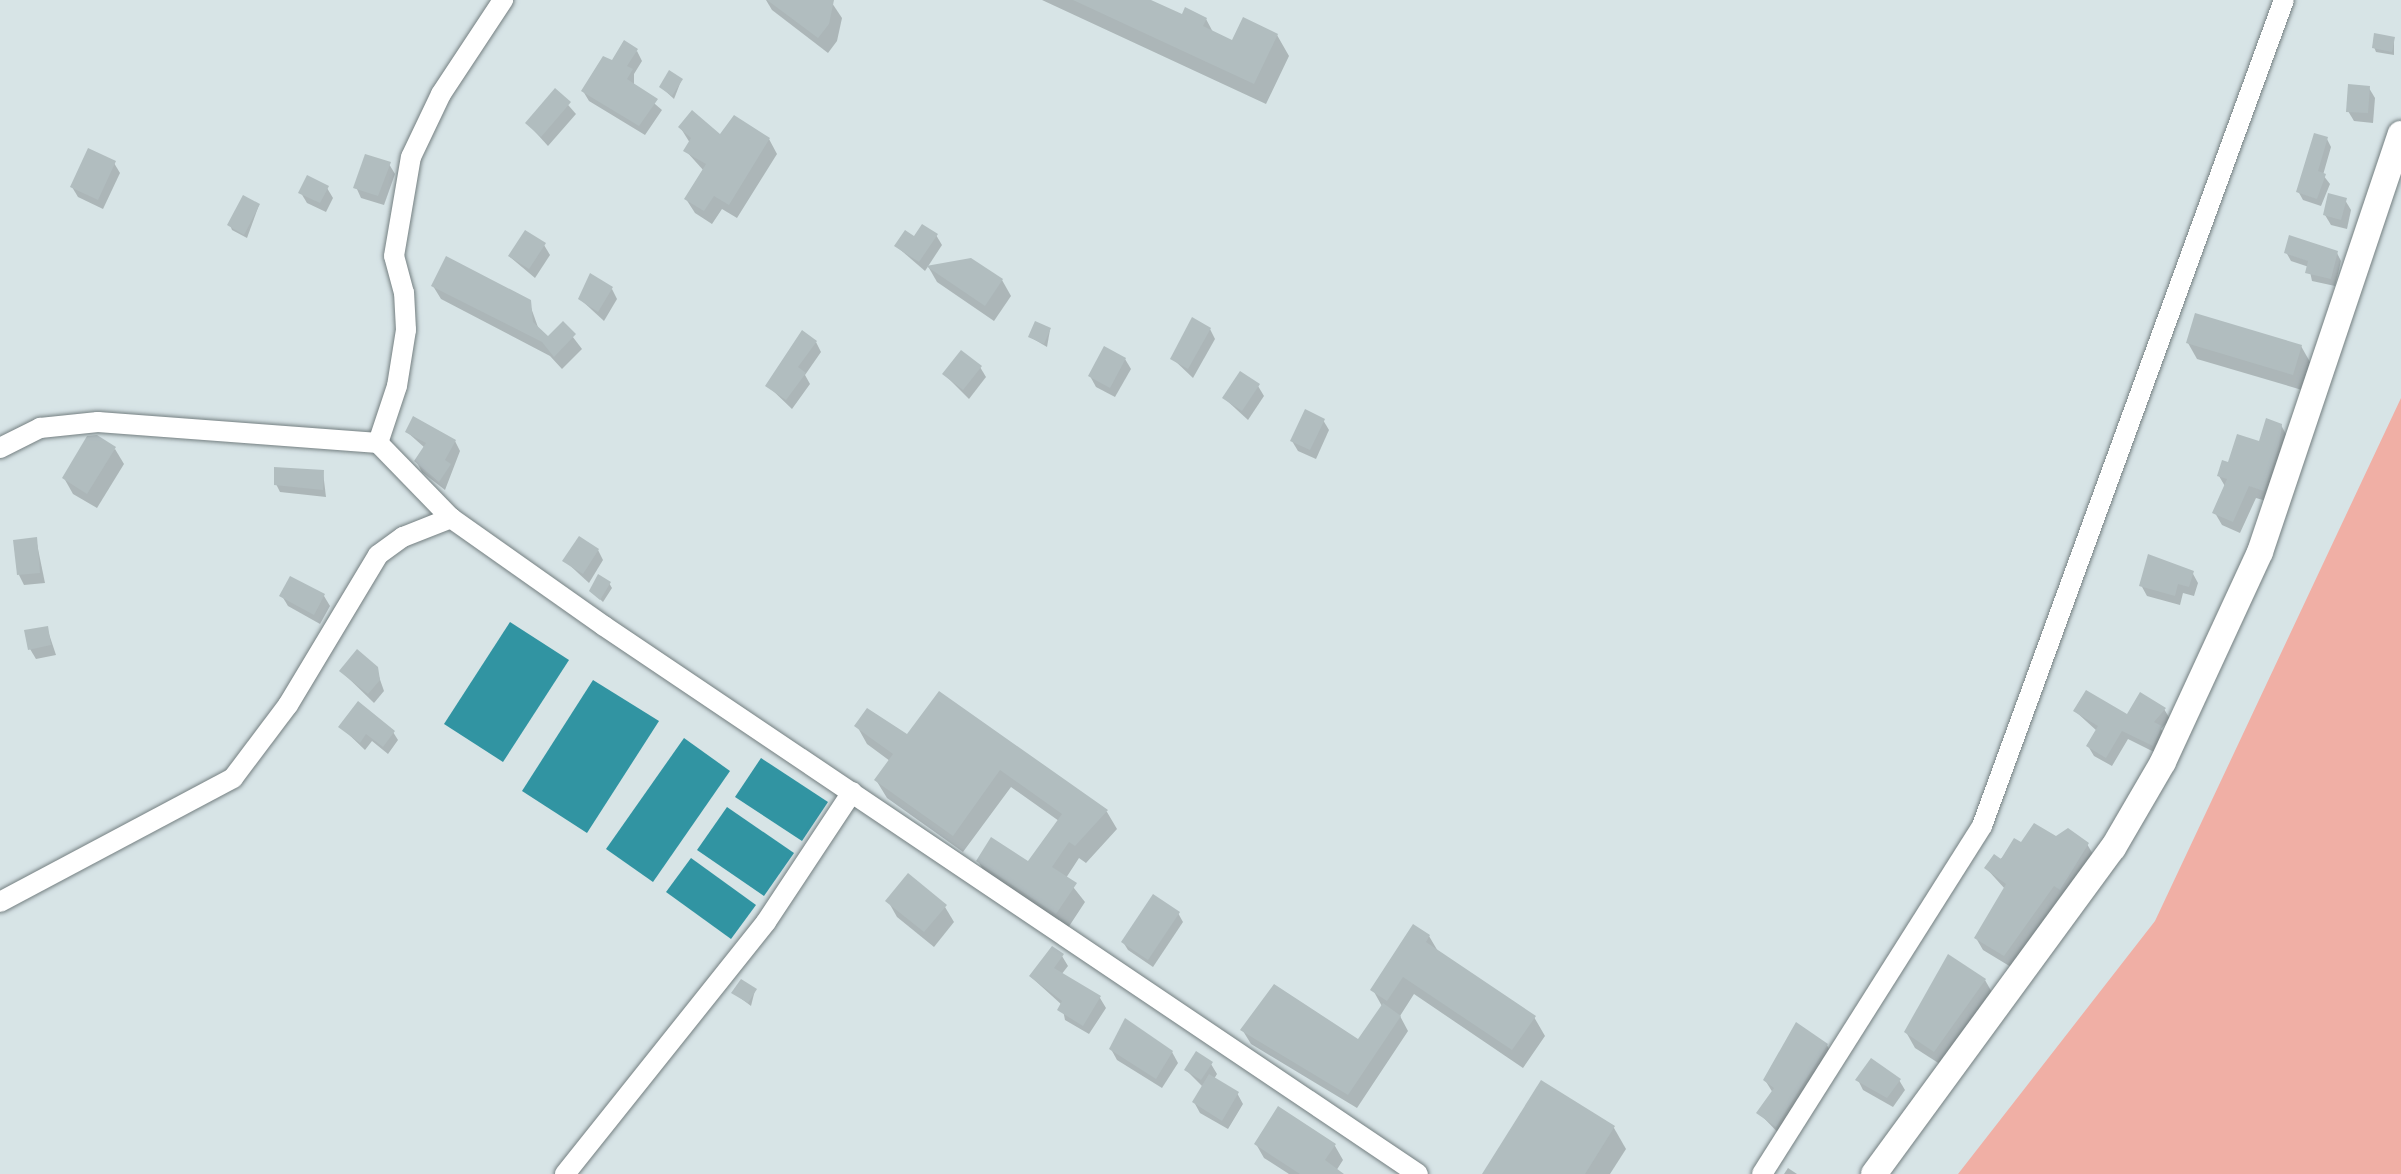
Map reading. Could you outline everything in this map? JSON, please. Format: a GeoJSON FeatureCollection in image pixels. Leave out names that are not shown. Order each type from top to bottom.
{"type":"FeatureCollection","features":[{"type":"Feature","properties":{"kind":"main road"},"geometry":{"type":"LineString","coordinates":[[1874,1174],[2113,848],[2163,762],[2260,552],[2401,134]]}},
{"type":"Feature","properties":{"kind":"street"},"geometry":{"type":"LineString","coordinates":[[378,443],[397,386],[406,330],[394,256],[411,157],[441,94],[503,0]]}},
{"type":"Feature","properties":{"kind":"street"},"geometry":{"type":"LineString","coordinates":[[1762,1174],[1982,826],[2284,0]]}},
{"type":"Feature","properties":{"kind":"street"},"geometry":{"type":"LineString","coordinates":[[0,448],[40,428],[98,422],[378,443],[451,518],[1418,1174]]}},
{"type":"Feature","properties":{"kind":"street"},"geometry":{"type":"LineString","coordinates":[[0,902],[233,778],[288,705],[378,555],[403,537],[451,518]]}},
{"type":"Feature","properties":{"kind":"street"},"geometry":{"type":"LineString","coordinates":[[565,1174],[766,922],[852,792]]}},
{"type":"Feature","properties":{"kind":"shaded area"},"geometry":{"type":"Polygon","coordinates":[[[2401,398],[2401,1174],[1958,1174],[2155,921],[2401,398]]]}},
{"type":"Feature","properties":{"kind":"water"},"geometry":{"type":"Polygon","coordinates":[[[510,622],[569,660],[503,762],[444,724],[510,622]]]}},
{"type":"Feature","properties":{"kind":"water"},"geometry":{"type":"Polygon","coordinates":[[[593,680],[659,721],[587,833],[522,791],[593,680]]]}},
{"type":"Feature","properties":{"kind":"water"},"geometry":{"type":"Polygon","coordinates":[[[684,738],[730,771],[653,882],[606,849],[684,738]]]}},
{"type":"Feature","properties":{"kind":"water"},"geometry":{"type":"Polygon","coordinates":[[[761,758],[828,802],[802,841],[735,797],[761,758]]]}},
{"type":"Feature","properties":{"kind":"water"},"geometry":{"type":"Polygon","coordinates":[[[727,807],[794,853],[764,896],[697,850],[727,807]]]}},
{"type":"Feature","properties":{"kind":"water"},"geometry":{"type":"Polygon","coordinates":[[[691,858],[756,905],[731,939],[666,892],[691,858]]]}},
{"type":"Feature","properties":{"kind":"building"},"geometry":{"type":"Polygon","coordinates":[[[767,0],[834,0],[829,24],[818,38],[767,0]]]}},
{"type":"Feature","properties":{"kind":"building"},"geometry":{"type":"Polygon","coordinates":[[[1073,0],[1151,0],[1182,14],[1185,7],[1207,18],[1203,26],[1232,40],[1243,17],[1278,34],[1254,84],[1073,0]]]}},
{"type":"Feature","properties":{"kind":"building"},"geometry":{"type":"Polygon","coordinates":[[[2374,33],[2395,37],[2392,52],[2372,48],[2374,33]]]}},
{"type":"Feature","properties":{"kind":"building"},"geometry":{"type":"Polygon","coordinates":[[[624,40],[638,49],[627,66],[633,69],[627,79],[658,99],[639,126],[581,91],[603,56],[612,60],[624,40]]]}},
{"type":"Feature","properties":{"kind":"building"},"geometry":{"type":"Polygon","coordinates":[[[669,70],[683,79],[672,96],[659,87],[669,70]]]}},
{"type":"Feature","properties":{"kind":"building"},"geometry":{"type":"Polygon","coordinates":[[[2348,84],[2370,86],[2368,113],[2346,112],[2348,84]]]}},
{"type":"Feature","properties":{"kind":"building"},"geometry":{"type":"Polygon","coordinates":[[[555,88],[571,102],[541,137],[525,123],[555,88]]]}},
{"type":"Feature","properties":{"kind":"building"},"geometry":{"type":"Polygon","coordinates":[[[692,110],[720,134],[734,115],[770,138],[729,205],[714,196],[704,211],[684,199],[706,164],[683,151],[691,138],[678,127],[692,110]]]}},
{"type":"Feature","properties":{"kind":"building"},"geometry":{"type":"Polygon","coordinates":[[[2314,133],[2328,137],[2318,171],[2326,174],[2317,199],[2296,192],[2314,133]]]}},
{"type":"Feature","properties":{"kind":"building"},"geometry":{"type":"Polygon","coordinates":[[[88,148],[116,161],[98,200],[70,187],[88,148]]]}},
{"type":"Feature","properties":{"kind":"building"},"geometry":{"type":"Polygon","coordinates":[[[365,154],[391,162],[378,196],[353,188],[365,154]]]}},
{"type":"Feature","properties":{"kind":"building"},"geometry":{"type":"Polygon","coordinates":[[[307,175],[329,186],[320,203],[298,193],[307,175]]]}},
{"type":"Feature","properties":{"kind":"building"},"geometry":{"type":"Polygon","coordinates":[[[2328,193],[2347,198],[2341,220],[2323,215],[2328,193]]]}},
{"type":"Feature","properties":{"kind":"building"},"geometry":{"type":"Polygon","coordinates":[[[243,195],[260,204],[244,235],[227,225],[243,195]]]}},
{"type":"Feature","properties":{"kind":"building"},"geometry":{"type":"Polygon","coordinates":[[[922,224],[938,234],[919,262],[894,246],[905,230],[914,236],[922,224]]]}},
{"type":"Feature","properties":{"kind":"building"},"geometry":{"type":"Polygon","coordinates":[[[525,230],[546,243],[529,269],[508,256],[525,230]]]}},
{"type":"Feature","properties":{"kind":"building"},"geometry":{"type":"Polygon","coordinates":[[[2289,235],[2338,251],[2331,279],[2305,273],[2308,261],[2284,253],[2289,235]]]}},
{"type":"Feature","properties":{"kind":"building"},"geometry":{"type":"Polygon","coordinates":[[[446,256],[531,300],[533,322],[548,336],[563,321],[576,334],[554,357],[542,342],[431,286],[446,256]]]}},
{"type":"Feature","properties":{"kind":"building"},"geometry":{"type":"Polygon","coordinates":[[[971,258],[1003,279],[985,306],[926,266],[971,258]]]}},
{"type":"Feature","properties":{"kind":"building"},"geometry":{"type":"Polygon","coordinates":[[[590,273],[613,287],[598,312],[578,299],[590,273]]]}},
{"type":"Feature","properties":{"kind":"building"},"geometry":{"type":"Polygon","coordinates":[[[2195,313],[2302,345],[2293,375],[2186,343],[2195,313]]]}},
{"type":"Feature","properties":{"kind":"building"},"geometry":{"type":"Polygon","coordinates":[[[1192,317],[1211,328],[1188,369],[1170,359],[1192,317]]]}},
{"type":"Feature","properties":{"kind":"building"},"geometry":{"type":"Polygon","coordinates":[[[1035,321],[1051,328],[1044,344],[1028,337],[1035,321]]]}},
{"type":"Feature","properties":{"kind":"building"},"geometry":{"type":"Polygon","coordinates":[[[802,330],[817,341],[798,367],[806,373],[786,400],[765,386],[802,330]]]}},
{"type":"Feature","properties":{"kind":"building"},"geometry":{"type":"Polygon","coordinates":[[[1104,346],[1126,358],[1110,388],[1088,376],[1104,346]]]}},
{"type":"Feature","properties":{"kind":"building"},"geometry":{"type":"Polygon","coordinates":[[[961,350],[982,366],[963,390],[942,374],[961,350]]]}},
{"type":"Feature","properties":{"kind":"building"},"geometry":{"type":"Polygon","coordinates":[[[1240,371],[1260,384],[1242,411],[1222,398],[1240,371]]]}},
{"type":"Feature","properties":{"kind":"building"},"geometry":{"type":"Polygon","coordinates":[[[1305,409],[1325,419],[1310,450],[1290,441],[1305,409]]]}},
{"type":"Feature","properties":{"kind":"building"},"geometry":{"type":"Polygon","coordinates":[[[413,416],[456,440],[445,460],[451,464],[439,482],[414,461],[426,443],[405,432],[413,416]]]}},
{"type":"Feature","properties":{"kind":"building"},"geometry":{"type":"Polygon","coordinates":[[[2266,418],[2282,424],[2279,446],[2264,491],[2249,486],[2233,522],[2212,513],[2227,479],[2217,476],[2222,460],[2228,462],[2237,434],[2259,441],[2266,418]]]}},
{"type":"Feature","properties":{"kind":"building"},"geometry":{"type":"Polygon","coordinates":[[[97,435],[116,447],[87,494],[62,478],[87,436],[97,435]]]}},
{"type":"Feature","properties":{"kind":"building"},"geometry":{"type":"Polygon","coordinates":[[[274,467],[324,470],[323,490],[274,485],[274,467]]]}},
{"type":"Feature","properties":{"kind":"building"},"geometry":{"type":"Polygon","coordinates":[[[579,536],[599,549],[583,574],[562,561],[579,536]]]}},
{"type":"Feature","properties":{"kind":"building"},"geometry":{"type":"Polygon","coordinates":[[[37,537],[40,573],[17,575],[13,540],[37,537]]]}},
{"type":"Feature","properties":{"kind":"building"},"geometry":{"type":"Polygon","coordinates":[[[2148,554],[2194,571],[2189,587],[2178,584],[2175,596],[2139,586],[2148,554]]]}},
{"type":"Feature","properties":{"kind":"building"},"geometry":{"type":"Polygon","coordinates":[[[598,574],[611,582],[600,600],[589,591],[598,574]]]}},
{"type":"Feature","properties":{"kind":"building"},"geometry":{"type":"Polygon","coordinates":[[[290,576],[325,594],[314,615],[279,596],[290,576]]]}},
{"type":"Feature","properties":{"kind":"building"},"geometry":{"type":"Polygon","coordinates":[[[48,626],[51,645],[28,650],[24,630],[48,626]]]}},
{"type":"Feature","properties":{"kind":"building"},"geometry":{"type":"Polygon","coordinates":[[[357,649],[378,667],[380,680],[368,694],[339,671],[357,649]]]}},
{"type":"Feature","properties":{"kind":"building"},"geometry":{"type":"Polygon","coordinates":[[[2086,690],[2127,714],[2140,692],[2166,708],[2154,722],[2162,726],[2153,746],[2122,731],[2106,758],[2086,746],[2098,726],[2073,711],[2086,690]]]}},
{"type":"Feature","properties":{"kind":"building"},"geometry":{"type":"Polygon","coordinates":[[[939,691],[1108,810],[1075,846],[1069,842],[1052,867],[1077,883],[1056,914],[976,861],[991,837],[1028,861],[1062,814],[1000,770],[953,836],[874,780],[893,754],[854,726],[867,708],[907,734],[939,691]]]}},
{"type":"Feature","properties":{"kind":"building"},"geometry":{"type":"Polygon","coordinates":[[[358,701],[395,731],[383,747],[366,734],[360,743],[338,727],[358,701]]]}},
{"type":"Feature","properties":{"kind":"building"},"geometry":{"type":"Polygon","coordinates":[[[2034,823],[2056,836],[2068,828],[2089,843],[2060,890],[2054,886],[2004,956],[1974,938],[2006,884],[1984,868],[1994,854],[2001,859],[2014,838],[2021,842],[2034,823]]]}},
{"type":"Feature","properties":{"kind":"building"},"geometry":{"type":"Polygon","coordinates":[[[908,873],[947,905],[924,932],[885,901],[908,873]]]}},
{"type":"Feature","properties":{"kind":"building"},"geometry":{"type":"Polygon","coordinates":[[[1153,894],[1180,912],[1148,960],[1121,942],[1153,894]]]}},
{"type":"Feature","properties":{"kind":"building"},"geometry":{"type":"Polygon","coordinates":[[[1413,924],[1430,935],[1426,942],[1536,1016],[1512,1050],[1403,977],[1387,1001],[1370,990],[1413,924]]]}},
{"type":"Feature","properties":{"kind":"building"},"geometry":{"type":"Polygon","coordinates":[[[1052,946],[1064,954],[1054,968],[1101,996],[1083,1026],[1057,1010],[1062,1001],[1029,976],[1052,946]]]}},
{"type":"Feature","properties":{"kind":"building"},"geometry":{"type":"Polygon","coordinates":[[[1948,954],[1986,979],[1934,1052],[1904,1032],[1948,954]]]}},
{"type":"Feature","properties":{"kind":"building"},"geometry":{"type":"Polygon","coordinates":[[[741,979],[757,989],[748,1003],[731,993],[741,979]]]}},
{"type":"Feature","properties":{"kind":"building"},"geometry":{"type":"Polygon","coordinates":[[[1274,984],[1358,1039],[1383,1003],[1401,1016],[1348,1095],[1240,1030],[1274,984]]]}},
{"type":"Feature","properties":{"kind":"building"},"geometry":{"type":"Polygon","coordinates":[[[1125,1018],[1173,1051],[1156,1079],[1109,1049],[1125,1018]]]}},
{"type":"Feature","properties":{"kind":"building"},"geometry":{"type":"Polygon","coordinates":[[[1796,1022],[1828,1044],[1776,1127],[1756,1113],[1774,1088],[1763,1080],[1796,1022]]]}},
{"type":"Feature","properties":{"kind":"building"},"geometry":{"type":"Polygon","coordinates":[[[1196,1051],[1213,1062],[1201,1080],[1184,1070],[1196,1051]]]}},
{"type":"Feature","properties":{"kind":"building"},"geometry":{"type":"Polygon","coordinates":[[[1871,1058],[1901,1079],[1887,1098],[1855,1080],[1871,1058]]]}},
{"type":"Feature","properties":{"kind":"building"},"geometry":{"type":"Polygon","coordinates":[[[1209,1074],[1239,1092],[1222,1121],[1192,1102],[1209,1074]]]}},
{"type":"Feature","properties":{"kind":"building"},"geometry":{"type":"Polygon","coordinates":[[[1541,1080],[1615,1126],[1585,1174],[1482,1174],[1541,1080]]]}},
{"type":"Feature","properties":{"kind":"building"},"geometry":{"type":"Polygon","coordinates":[[[1278,1106],[1336,1144],[1325,1160],[1344,1174],[1300,1174],[1254,1144],[1278,1106]]]}}]}
